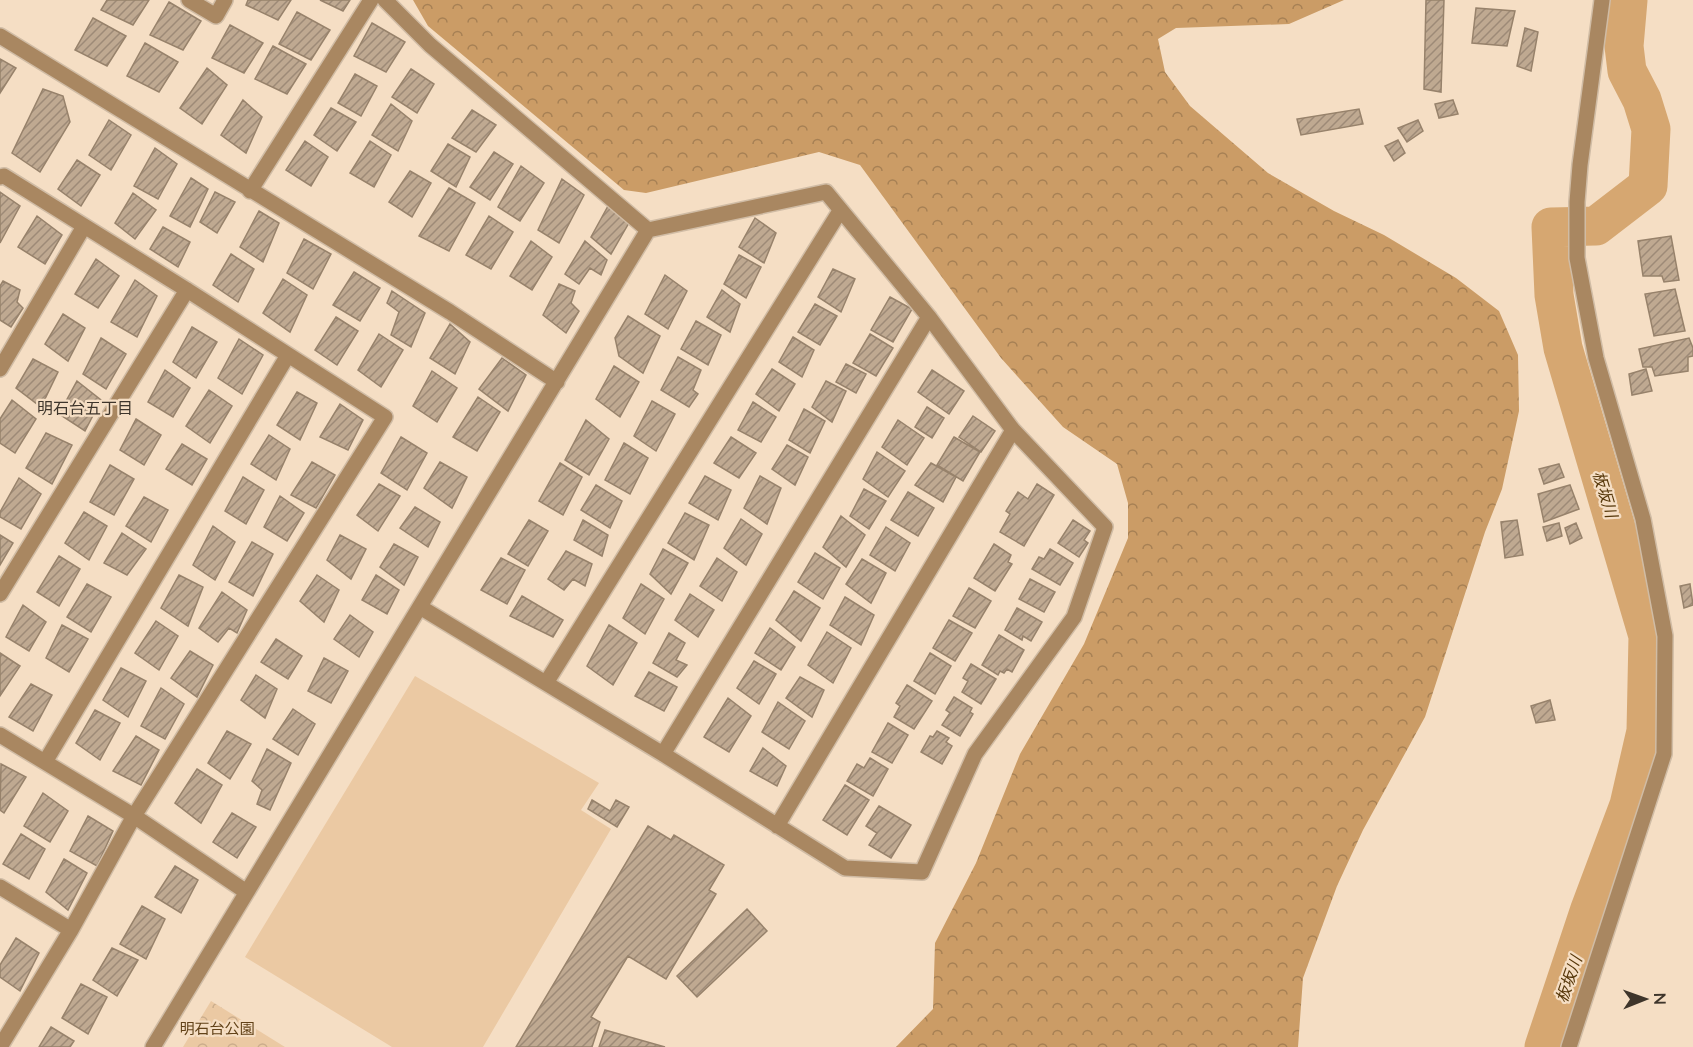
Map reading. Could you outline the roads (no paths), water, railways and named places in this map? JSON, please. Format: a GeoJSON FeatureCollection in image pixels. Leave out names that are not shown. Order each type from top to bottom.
{"type":"FeatureCollection","features":[{"type":"Feature","properties":{"kind":"street"},"geometry":{"type":"LineString","coordinates":[[189,0],[216,16],[225,0]]}},
{"type":"Feature","properties":{"kind":"street"},"geometry":{"type":"LineString","coordinates":[[250,191],[371,0]]}},
{"type":"Feature","properties":{"kind":"street"},"geometry":{"type":"LineString","coordinates":[[385,0],[430,45],[648,231]]}},
{"type":"Feature","properties":{"kind":"street"},"geometry":{"type":"LineString","coordinates":[[1569,1047],[1664,754],[1665,636],[1643,519],[1596,358],[1577,258],[1577,202],[1580,165],[1602,0]]}},
{"type":"Feature","properties":{"kind":"street"},"geometry":{"type":"LineString","coordinates":[[0,36],[450,312],[557,382]]}},
{"type":"Feature","properties":{"kind":"street"},"geometry":{"type":"LineString","coordinates":[[0,177],[3,176],[83,228],[187,290],[386,417],[134,816],[71,930],[0,1047]]}},
{"type":"Feature","properties":{"kind":"street"},"geometry":{"type":"LineString","coordinates":[[153,1047],[245,891],[310,791],[420,607],[648,231],[825,192],[929,317],[1013,430],[1105,527],[1074,616],[975,754],[922,872],[845,868],[663,754],[420,607]]}},
{"type":"Feature","properties":{"kind":"street"},"geometry":{"type":"LineString","coordinates":[[546,683],[840,211]]}},
{"type":"Feature","properties":{"kind":"street"},"geometry":{"type":"LineString","coordinates":[[0,369],[83,228]]}},
{"type":"Feature","properties":{"kind":"street"},"geometry":{"type":"LineString","coordinates":[[0,594],[187,290]]}},
{"type":"Feature","properties":{"kind":"street"},"geometry":{"type":"LineString","coordinates":[[663,754],[929,317]]}},
{"type":"Feature","properties":{"kind":"street"},"geometry":{"type":"LineString","coordinates":[[45,762],[288,355]]}},
{"type":"Feature","properties":{"kind":"street"},"geometry":{"type":"LineString","coordinates":[[777,826],[1013,430]]}},
{"type":"Feature","properties":{"kind":"street"},"geometry":{"type":"LineString","coordinates":[[0,735],[134,816],[245,891]]}},
{"type":"Feature","properties":{"kind":"street"},"geometry":{"type":"LineString","coordinates":[[0,887],[71,930]]}},
{"type":"Feature","properties":{"kind":"waterway","name":"板坂川"},"geometry":{"type":"LineString","coordinates":[[1544,1047],[1590,909],[1629,805],[1646,731],[1648,636],[1563,348],[1554,295],[1551,227],[1596,226],[1648,186],[1651,129],[1642,100],[1627,71],[1624,46],[1628,0]]}},
{"type":"Feature","properties":{"kind":"district","name":"明石台五丁目"},"geometry":{"type":"Point","coordinates":[85,407]}},
{"type":"Feature","properties":{"kind":"park label","name":"明石台公園"},"geometry":{"type":"Point","coordinates":[217,1028]}}]}
